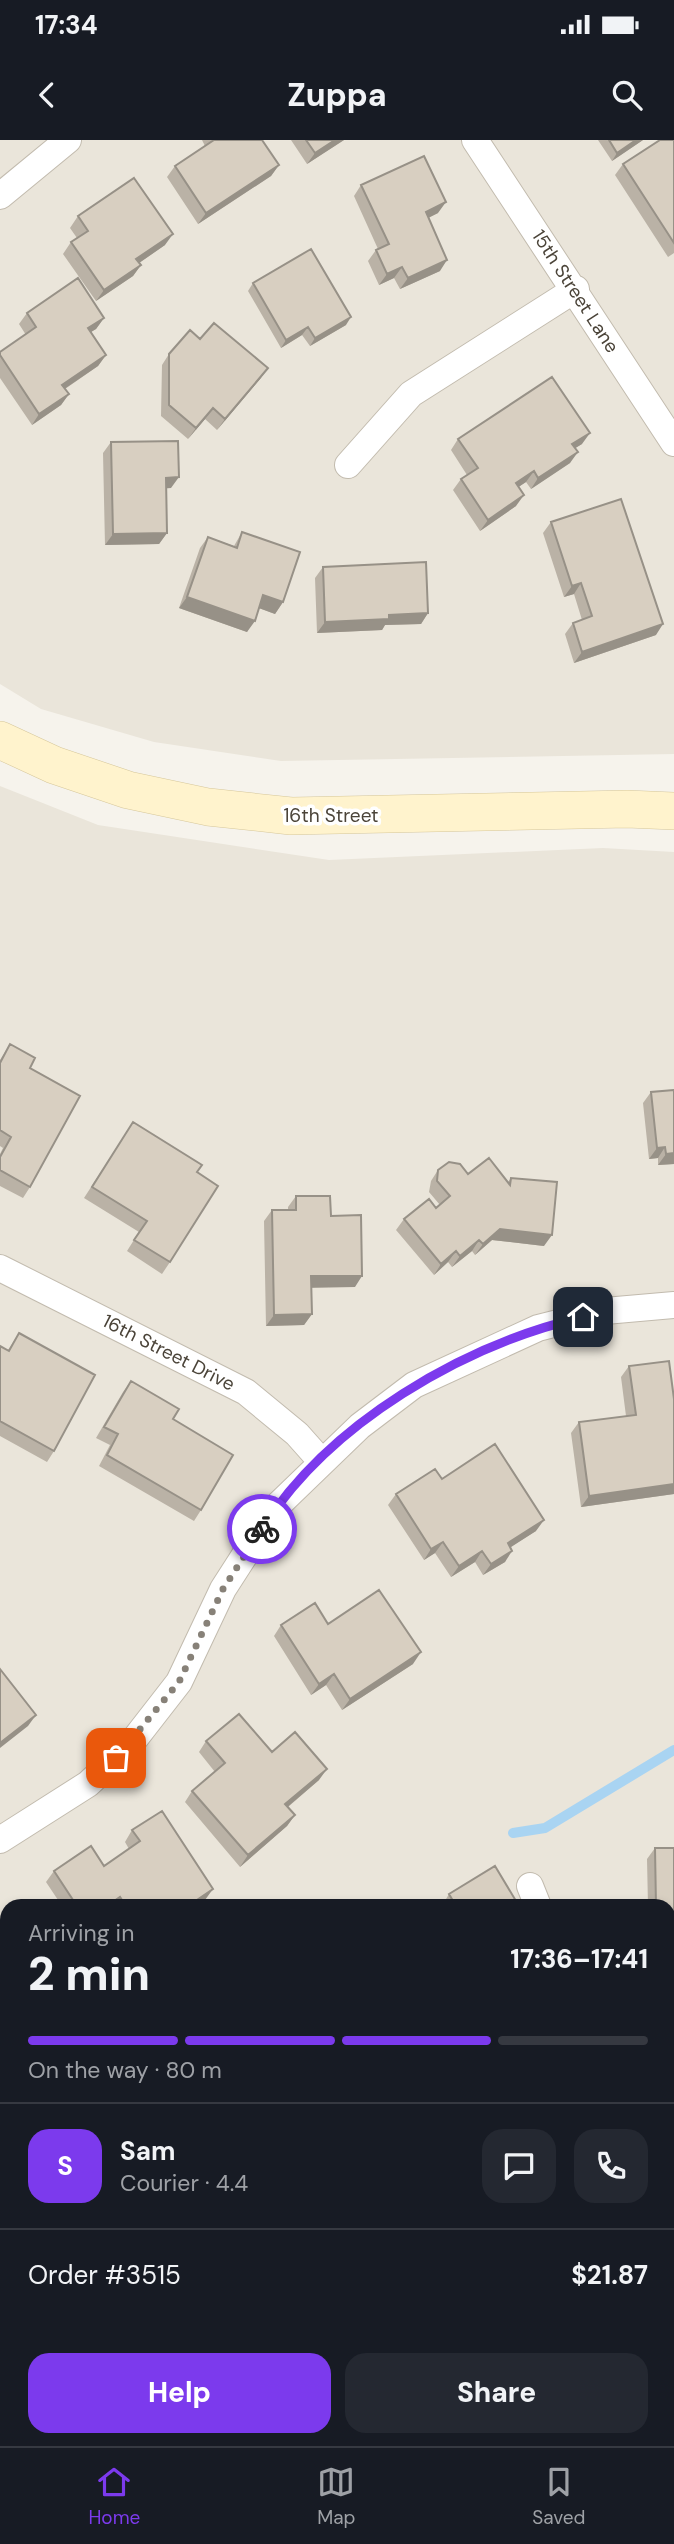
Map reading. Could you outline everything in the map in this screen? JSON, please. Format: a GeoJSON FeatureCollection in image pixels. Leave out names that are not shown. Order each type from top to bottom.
{"type":"FeatureCollection","features":[{"type":"Feature","properties":{"kind":"main road","name":"16th Street"},"geometry":{"type":"LineString","coordinates":[[0,740],[54,765],[128,790],[208,807],[291,817],[626,809],[674,811]]}},
{"type":"Feature","properties":{"kind":"street"},"geometry":{"type":"LineString","coordinates":[[0,196],[68,140]]}},
{"type":"Feature","properties":{"kind":"street","name":"15th Street Lane"},"geometry":{"type":"LineString","coordinates":[[475,140],[576,289],[674,443]]}},
{"type":"Feature","properties":{"kind":"street"},"geometry":{"type":"LineString","coordinates":[[348,465],[411,394],[576,289]]}},
{"type":"Feature","properties":{"kind":"street","name":"16th Street Drive"},"geometry":{"type":"LineString","coordinates":[[0,1268],[246,1392],[297,1434],[321,1461]]}},
{"type":"Feature","properties":{"kind":"street"},"geometry":{"type":"LineString","coordinates":[[0,1840],[88,1784],[130,1745],[179,1682],[223,1589],[275,1508],[321,1461],[414,1385],[538,1328],[605,1311],[674,1305]]}},
{"type":"Feature","properties":{"kind":"shaded area"},"geometry":{"type":"Polygon","coordinates":[[[0,140],[674,140],[674,754],[281,761],[154,742],[41,709],[0,684],[0,140]]]}},
{"type":"Feature","properties":{"kind":"shaded area"},"geometry":{"type":"Polygon","coordinates":[[[0,786],[98,825],[329,860],[603,848],[674,852],[674,1899],[0,1899],[0,786]]]}},
{"type":"Feature","properties":{"kind":"building"},"geometry":{"type":"Polygon","coordinates":[[[214,140],[262,140],[279,165],[206,213],[175,166],[214,140]]]}},
{"type":"Feature","properties":{"kind":"building"},"geometry":{"type":"Polygon","coordinates":[[[306,140],[335,140],[315,153],[306,140]]]}},
{"type":"Feature","properties":{"kind":"building"},"geometry":{"type":"Polygon","coordinates":[[[609,140],[636,140],[617,153],[609,140]]]}},
{"type":"Feature","properties":{"kind":"building"},"geometry":{"type":"Polygon","coordinates":[[[660,140],[674,140],[674,243],[623,164],[660,140]]]}},
{"type":"Feature","properties":{"kind":"building"},"geometry":{"type":"Polygon","coordinates":[[[424,156],[446,202],[426,212],[447,260],[408,278],[402,267],[387,274],[376,250],[389,244],[361,185],[424,156]]]}},
{"type":"Feature","properties":{"kind":"building"},"geometry":{"type":"Polygon","coordinates":[[[134,178],[173,234],[136,259],[141,265],[104,290],[71,242],[88,231],[78,216],[134,178]]]}},
{"type":"Feature","properties":{"kind":"building"},"geometry":{"type":"Polygon","coordinates":[[[311,249],[351,317],[315,338],[308,327],[286,340],[253,283],[311,249]]]}},
{"type":"Feature","properties":{"kind":"building"},"geometry":{"type":"Polygon","coordinates":[[[78,278],[104,318],[88,328],[106,355],[62,385],[69,394],[39,414],[0,352],[36,327],[27,313],[78,278]]]}},
{"type":"Feature","properties":{"kind":"building"},"geometry":{"type":"Polygon","coordinates":[[[214,323],[268,368],[225,419],[213,408],[196,428],[169,405],[169,354],[190,330],[200,339],[214,323]]]}},
{"type":"Feature","properties":{"kind":"building"},"geometry":{"type":"Polygon","coordinates":[[[552,377],[590,433],[572,444],[578,452],[538,478],[534,471],[516,483],[524,495],[488,520],[461,479],[478,468],[458,439],[552,377]]]}},
{"type":"Feature","properties":{"kind":"building"},"geometry":{"type":"Polygon","coordinates":[[[178,441],[179,477],[166,478],[167,533],[113,534],[111,442],[178,441]]]}},
{"type":"Feature","properties":{"kind":"building"},"geometry":{"type":"Polygon","coordinates":[[[621,499],[663,624],[582,652],[573,623],[592,616],[581,583],[572,586],[551,522],[621,499]]]}},
{"type":"Feature","properties":{"kind":"building"},"geometry":{"type":"Polygon","coordinates":[[[242,532],[300,552],[283,602],[263,595],[255,621],[187,597],[208,537],[237,548],[242,532]]]}},
{"type":"Feature","properties":{"kind":"building"},"geometry":{"type":"Polygon","coordinates":[[[426,562],[428,613],[389,615],[389,619],[325,622],[323,567],[426,562]]]}},
{"type":"Feature","properties":{"kind":"building"},"geometry":{"type":"Polygon","coordinates":[[[10,1044],[35,1058],[30,1068],[80,1096],[30,1187],[0,1170],[0,1157],[11,1137],[0,1130],[0,1063],[10,1044]]]}},
{"type":"Feature","properties":{"kind":"building"},"geometry":{"type":"Polygon","coordinates":[[[674,1090],[674,1153],[666,1154],[665,1147],[657,1148],[651,1092],[674,1090]]]}},
{"type":"Feature","properties":{"kind":"building"},"geometry":{"type":"Polygon","coordinates":[[[133,1122],[202,1165],[197,1172],[218,1186],[170,1262],[134,1240],[147,1221],[92,1187],[133,1122]]]}},
{"type":"Feature","properties":{"kind":"building"},"geometry":{"type":"Polygon","coordinates":[[[489,1158],[510,1185],[511,1178],[557,1182],[552,1235],[500,1229],[483,1244],[479,1240],[460,1256],[456,1251],[441,1264],[404,1219],[429,1199],[436,1208],[450,1196],[437,1181],[438,1170],[449,1162],[460,1164],[468,1174],[489,1158]]]}},
{"type":"Feature","properties":{"kind":"building"},"geometry":{"type":"Polygon","coordinates":[[[296,1196],[330,1196],[331,1216],[361,1215],[362,1276],[311,1276],[312,1314],[274,1315],[272,1210],[296,1210],[296,1196]]]}},
{"type":"Feature","properties":{"kind":"building"},"geometry":{"type":"Polygon","coordinates":[[[19,1333],[95,1375],[54,1451],[0,1421],[0,1346],[9,1351],[19,1333]]]}},
{"type":"Feature","properties":{"kind":"building"},"geometry":{"type":"Polygon","coordinates":[[[669,1361],[674,1399],[674,1484],[589,1496],[579,1422],[636,1415],[629,1366],[669,1361]]]}},
{"type":"Feature","properties":{"kind":"building"},"geometry":{"type":"Polygon","coordinates":[[[131,1381],[179,1409],[173,1419],[233,1455],[201,1510],[107,1455],[118,1434],[104,1427],[131,1381]]]}},
{"type":"Feature","properties":{"kind":"building"},"geometry":{"type":"Polygon","coordinates":[[[495,1444],[544,1520],[508,1543],[512,1551],[491,1564],[482,1551],[459,1566],[443,1542],[431,1549],[396,1494],[435,1469],[442,1479],[495,1444]]]}},
{"type":"Feature","properties":{"kind":"building"},"geometry":{"type":"Polygon","coordinates":[[[379,1590],[421,1652],[350,1699],[334,1674],[319,1684],[281,1625],[315,1603],[328,1624],[379,1590]]]}},
{"type":"Feature","properties":{"kind":"building"},"geometry":{"type":"Polygon","coordinates":[[[0,1669],[36,1715],[0,1743],[0,1669]]]}},
{"type":"Feature","properties":{"kind":"building"},"geometry":{"type":"Polygon","coordinates":[[[239,1714],[272,1752],[295,1732],[327,1769],[285,1804],[295,1815],[248,1855],[192,1791],[225,1763],[206,1741],[239,1714]]]}},
{"type":"Feature","properties":{"kind":"building"},"geometry":{"type":"Polygon","coordinates":[[[162,1811],[213,1889],[198,1899],[72,1899],[54,1871],[91,1846],[104,1866],[140,1841],[132,1830],[162,1811]]]}},
{"type":"Feature","properties":{"kind":"building"},"geometry":{"type":"Polygon","coordinates":[[[655,1848],[674,1848],[674,1899],[656,1899],[655,1848]]]}},
{"type":"Feature","properties":{"kind":"building"},"geometry":{"type":"Polygon","coordinates":[[[495,1866],[515,1899],[452,1899],[449,1894],[495,1866]]]}},
{"type":"Feature","properties":{"kind":"waterway"},"geometry":{"type":"LineString","coordinates":[[513,1833],[545,1828],[674,1750]]}},
{"type":"Feature","properties":{"kind":"way so far"},"geometry":{"type":"LineString","coordinates":[[116,1758],[130,1745],[179,1682],[223,1589],[262,1529]]}},
{"type":"Feature","properties":{"kind":"route"},"geometry":{"type":"LineString","coordinates":[[262,1529],[275,1508],[321,1461],[360,1426],[414,1385],[538,1328],[583,1317]]}}]}
